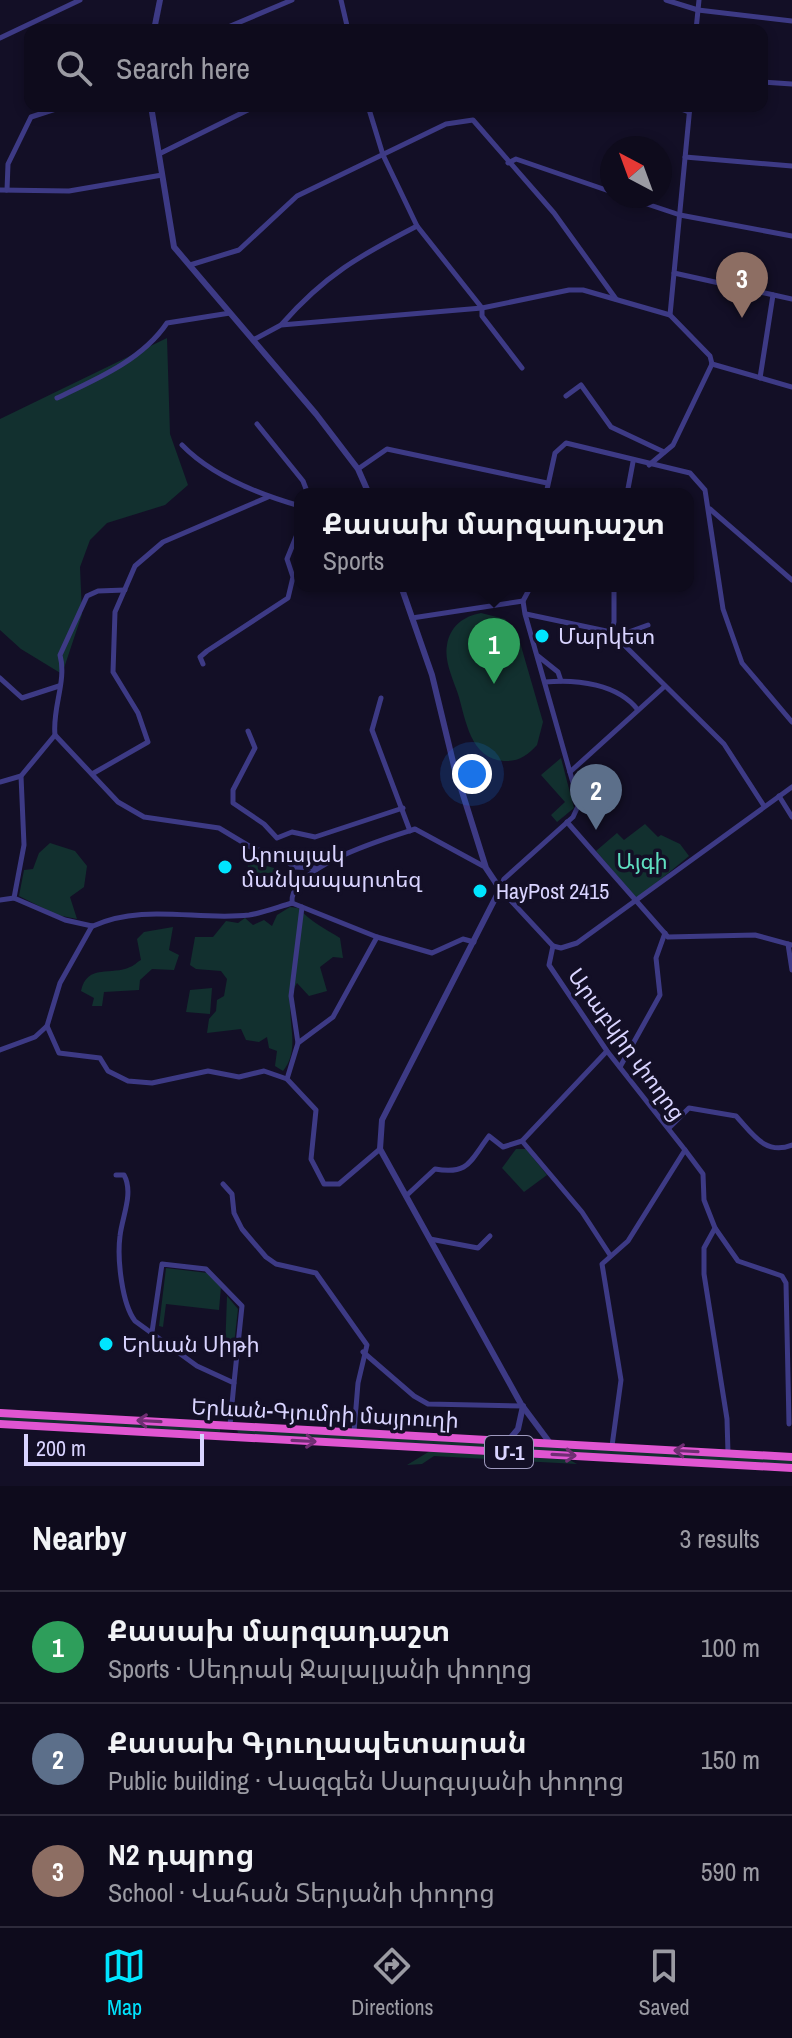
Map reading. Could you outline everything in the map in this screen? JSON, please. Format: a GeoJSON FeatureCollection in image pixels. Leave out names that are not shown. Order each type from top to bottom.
{"type":"FeatureCollection","features":[{"type":"Feature","properties":{"kind":"highway","name":"Երևան-Գյումրի մայրուղի"},"geometry":{"type":"LineString","coordinates":[[0,1413],[792,1457]]}},
{"type":"Feature","properties":{"kind":"highway","name":"Երևան-Գյումրի մայրուղի"},"geometry":{"type":"LineString","coordinates":[[0,1424],[792,1468]]}},
{"type":"Feature","properties":{"kind":"highway"},"geometry":{"type":"LineString","coordinates":[[226,1437],[228,1425]]}},
{"type":"Feature","properties":{"kind":"street"},"geometry":{"type":"LineString","coordinates":[[29,24],[80,0]]}},
{"type":"Feature","properties":{"kind":"street"},"geometry":{"type":"LineString","coordinates":[[155,24],[160,0]]}},
{"type":"Feature","properties":{"kind":"street"},"geometry":{"type":"LineString","coordinates":[[235,24],[292,0]]}},
{"type":"Feature","properties":{"kind":"street"},"geometry":{"type":"LineString","coordinates":[[341,0],[347,24]]}},
{"type":"Feature","properties":{"kind":"street"},"geometry":{"type":"LineString","coordinates":[[666,0],[698,10],[792,21]]}},
{"type":"Feature","properties":{"kind":"street"},"geometry":{"type":"LineString","coordinates":[[697,24],[699,0]]}},
{"type":"Feature","properties":{"kind":"street"},"geometry":{"type":"LineString","coordinates":[[0,38],[24,27]]}},
{"type":"Feature","properties":{"kind":"street"},"geometry":{"type":"LineString","coordinates":[[768,82],[792,84]]}},
{"type":"Feature","properties":{"kind":"street"},"geometry":{"type":"LineString","coordinates":[[46,112],[31,117],[8,164],[4,190],[69,191],[162,175]]}},
{"type":"Feature","properties":{"kind":"street"},"geometry":{"type":"LineString","coordinates":[[152,112],[174,247],[358,469],[366,488]]}},
{"type":"Feature","properties":{"kind":"street"},"geometry":{"type":"LineString","coordinates":[[159,154],[244,112]]}},
{"type":"Feature","properties":{"kind":"street"},"geometry":{"type":"LineString","coordinates":[[370,112],[383,155],[417,226],[482,308],[482,316],[522,368]]}},
{"type":"Feature","properties":{"kind":"street"},"geometry":{"type":"LineString","coordinates":[[670,315],[690,112]]}},
{"type":"Feature","properties":{"kind":"street"},"geometry":{"type":"LineString","coordinates":[[190,265],[239,250],[297,196],[446,124],[473,120],[554,213],[616,299]]}},
{"type":"Feature","properties":{"kind":"street"},"geometry":{"type":"LineString","coordinates":[[685,157],[792,166]]}},
{"type":"Feature","properties":{"kind":"street"},"geometry":{"type":"LineString","coordinates":[[508,163],[516,159],[600,188]]}},
{"type":"Feature","properties":{"kind":"street"},"geometry":{"type":"LineString","coordinates":[[659,208],[680,215],[792,236]]}},
{"type":"Feature","properties":{"kind":"street"},"geometry":{"type":"LineString","coordinates":[[253,340],[281,325],[304,299],[351,260],[417,226]]}},
{"type":"Feature","properties":{"kind":"street"},"geometry":{"type":"LineString","coordinates":[[674,273],[792,299]]}},
{"type":"Feature","properties":{"kind":"street"},"geometry":{"type":"LineString","coordinates":[[281,325],[482,308],[569,290],[616,299],[670,315],[710,356],[712,364],[682,429],[649,465]]}},
{"type":"Feature","properties":{"kind":"street"},"geometry":{"type":"LineString","coordinates":[[760,378],[773,295]]}},
{"type":"Feature","properties":{"kind":"street"},"geometry":{"type":"LineString","coordinates":[[57,398],[99,378],[153,344],[167,323],[231,313]]}},
{"type":"Feature","properties":{"kind":"street"},"geometry":{"type":"LineString","coordinates":[[712,364],[792,387]]}},
{"type":"Feature","properties":{"kind":"street"},"geometry":{"type":"LineString","coordinates":[[566,396],[581,385],[611,427],[664,452]]}},
{"type":"Feature","properties":{"kind":"street"},"geometry":{"type":"LineString","coordinates":[[257,424],[306,488]]}},
{"type":"Feature","properties":{"kind":"street"},"geometry":{"type":"LineString","coordinates":[[547,488],[555,453],[566,443],[633,462],[690,473],[705,490],[723,609],[742,663],[792,722]]}},
{"type":"Feature","properties":{"kind":"street"},"geometry":{"type":"LineString","coordinates":[[182,445],[198,461],[268,497],[294,504]]}},
{"type":"Feature","properties":{"kind":"street"},"geometry":{"type":"LineString","coordinates":[[358,469],[387,449],[547,483]]}},
{"type":"Feature","properties":{"kind":"street"},"geometry":{"type":"LineString","coordinates":[[628,488],[633,462]]}},
{"type":"Feature","properties":{"kind":"street"},"geometry":{"type":"LineString","coordinates":[[92,774],[148,742],[138,713],[113,672],[115,612],[135,566],[163,542],[268,497]]}},
{"type":"Feature","properties":{"kind":"street"},"geometry":{"type":"LineString","coordinates":[[709,508],[792,580]]}},
{"type":"Feature","properties":{"kind":"street"},"geometry":{"type":"LineString","coordinates":[[203,664],[200,657],[207,651],[288,598],[293,577],[287,559],[294,542]]}},
{"type":"Feature","properties":{"kind":"street"},"geometry":{"type":"LineString","coordinates":[[125,590],[98,591],[87,596],[60,655],[60,686],[53,718],[55,735],[118,802],[144,817],[219,828],[254,849],[279,855],[294,867],[315,868]]}},
{"type":"Feature","properties":{"kind":"street"},"geometry":{"type":"LineString","coordinates":[[403,592],[486,868],[500,889]]}},
{"type":"Feature","properties":{"kind":"street"},"geometry":{"type":"LineString","coordinates":[[528,592],[523,601],[525,614],[579,804],[567,822],[504,879],[475,942],[382,1120],[380,1149],[523,1406],[550,1443]]}},
{"type":"Feature","properties":{"kind":"street"},"geometry":{"type":"LineString","coordinates":[[614,592],[613,634],[724,744],[764,806]]}},
{"type":"Feature","properties":{"kind":"street"},"geometry":{"type":"LineString","coordinates":[[412,618],[523,601]]}},
{"type":"Feature","properties":{"kind":"street"},"geometry":{"type":"LineString","coordinates":[[525,614],[613,634],[648,625]]}},
{"type":"Feature","properties":{"kind":"street"},"geometry":{"type":"LineString","coordinates":[[537,655],[558,672],[561,681]]}},
{"type":"Feature","properties":{"kind":"street"},"geometry":{"type":"LineString","coordinates":[[0,678],[22,698],[60,686]]}},
{"type":"Feature","properties":{"kind":"street"},"geometry":{"type":"LineString","coordinates":[[545,682],[561,681],[616,690],[638,710]]}},
{"type":"Feature","properties":{"kind":"street"},"geometry":{"type":"LineString","coordinates":[[570,772],[665,686]]}},
{"type":"Feature","properties":{"kind":"street"},"geometry":{"type":"LineString","coordinates":[[381,698],[372,730],[410,831]]}},
{"type":"Feature","properties":{"kind":"street"},"geometry":{"type":"LineString","coordinates":[[248,731],[255,748],[233,790],[233,803],[264,824],[277,838],[292,832],[315,837],[403,808]]}},
{"type":"Feature","properties":{"kind":"street"},"geometry":{"type":"LineString","coordinates":[[0,782],[21,776],[55,735]]}},
{"type":"Feature","properties":{"kind":"street"},"geometry":{"type":"LineString","coordinates":[[14,898],[24,845],[21,776]]}},
{"type":"Feature","properties":{"kind":"street"},"geometry":{"type":"LineString","coordinates":[[553,946],[561,948],[577,943],[792,787]]}},
{"type":"Feature","properties":{"kind":"street"},"geometry":{"type":"LineString","coordinates":[[779,796],[792,817]]}},
{"type":"Feature","properties":{"kind":"street"},"geometry":{"type":"LineString","coordinates":[[567,822],[668,937],[755,935],[790,944],[792,970]]}},
{"type":"Feature","properties":{"kind":"street"},"geometry":{"type":"LineString","coordinates":[[292,903],[295,888],[315,868],[415,829],[486,868]]}},
{"type":"Feature","properties":{"kind":"street","name":"Արաբկիր փողոց"},"geometry":{"type":"LineString","coordinates":[[500,889],[553,946],[549,965],[607,1051],[685,1150],[628,1241],[610,1255]]}},
{"type":"Feature","properties":{"kind":"street"},"geometry":{"type":"LineString","coordinates":[[0,900],[14,898],[65,920],[92,926],[106,920],[181,912],[250,915],[292,903],[377,937],[432,953],[463,939],[475,942]]}},
{"type":"Feature","properties":{"kind":"street"},"geometry":{"type":"LineString","coordinates":[[287,1079],[298,1043],[291,996],[302,907]]}},
{"type":"Feature","properties":{"kind":"street"},"geometry":{"type":"LineString","coordinates":[[0,1050],[35,1037],[47,1026],[60,983],[92,926]]}},
{"type":"Feature","properties":{"kind":"street"},"geometry":{"type":"LineString","coordinates":[[620,1067],[660,995],[656,958],[665,933]]}},
{"type":"Feature","properties":{"kind":"street"},"geometry":{"type":"LineString","coordinates":[[298,1043],[333,1017],[377,937]]}},
{"type":"Feature","properties":{"kind":"street"},"geometry":{"type":"LineString","coordinates":[[47,1026],[59,1053],[100,1058],[108,1071],[128,1081],[152,1083],[208,1071],[239,1077],[264,1071],[287,1079],[316,1110],[311,1159],[324,1184],[339,1184],[380,1149]]}},
{"type":"Feature","properties":{"kind":"street"},"geometry":{"type":"LineString","coordinates":[[406,1196],[435,1169],[454,1172],[464,1169],[489,1136],[503,1147],[522,1141],[607,1051]]}},
{"type":"Feature","properties":{"kind":"street"},"geometry":{"type":"LineString","coordinates":[[669,1128],[689,1108],[736,1116],[757,1141],[771,1148],[792,1145]]}},
{"type":"Feature","properties":{"kind":"street"},"geometry":{"type":"LineString","coordinates":[[522,1141],[582,1212],[610,1255],[602,1264],[621,1380],[612,1446]]}},
{"type":"Feature","properties":{"kind":"street"},"geometry":{"type":"LineString","coordinates":[[685,1150],[703,1174],[704,1200],[715,1228],[738,1261],[782,1276],[786,1283],[789,1424]]}},
{"type":"Feature","properties":{"kind":"street"},"geometry":{"type":"LineString","coordinates":[[116,1175],[124,1175],[129,1190],[119,1241],[128,1312],[197,1366],[234,1383]]}},
{"type":"Feature","properties":{"kind":"street"},"geometry":{"type":"LineString","coordinates":[[223,1184],[232,1194],[234,1213],[253,1245],[276,1264],[316,1273],[367,1345],[363,1352],[354,1432]]}},
{"type":"Feature","properties":{"kind":"street"},"geometry":{"type":"LineString","coordinates":[[715,1228],[704,1248],[704,1274],[727,1419],[728,1453]]}},
{"type":"Feature","properties":{"kind":"street"},"geometry":{"type":"LineString","coordinates":[[430,1239],[478,1248],[490,1236]]}},
{"type":"Feature","properties":{"kind":"street"},"geometry":{"type":"LineString","coordinates":[[152,1332],[162,1264],[206,1269],[242,1306],[228,1425]]}},
{"type":"Feature","properties":{"kind":"street"},"geometry":{"type":"LineString","coordinates":[[363,1352],[414,1396],[428,1404],[523,1406]]}},
{"type":"Feature","properties":{"kind":"street"},"geometry":{"type":"LineString","coordinates":[[508,1441],[518,1429],[523,1406]]}},
{"type":"Feature","properties":{"kind":"green space"},"geometry":{"type":"Polygon","coordinates":[[[167,338],[170,434],[188,485],[165,505],[107,523],[90,540],[80,567],[82,614],[62,674],[21,649],[0,630],[0,419],[167,338]]]}},
{"type":"Feature","properties":{"kind":"green space"},"geometry":{"type":"Polygon","coordinates":[[[481,613],[505,619],[519,639],[543,722],[537,745],[514,760],[493,759],[477,746],[467,726],[448,664],[446,651],[451,632],[464,619],[481,613]]]}},
{"type":"Feature","properties":{"kind":"green space"},"geometry":{"type":"Polygon","coordinates":[[[561,758],[574,808],[557,822],[551,815],[565,802],[541,775],[561,758]]]}},
{"type":"Feature","properties":{"kind":"green space","name":"Այգի"},"geometry":{"type":"Polygon","coordinates":[[[645,824],[658,837],[661,835],[680,844],[689,856],[637,899],[596,851],[617,833],[624,840],[645,824]]]}},
{"type":"Feature","properties":{"kind":"green space"},"geometry":{"type":"Polygon","coordinates":[[[50,843],[75,851],[87,866],[84,887],[70,897],[77,919],[57,915],[19,896],[24,870],[33,869],[39,853],[50,843]]]}},
{"type":"Feature","properties":{"kind":"green space"},"geometry":{"type":"Polygon","coordinates":[[[248,861],[274,868],[274,880],[260,890],[247,889],[248,861]]]}},
{"type":"Feature","properties":{"kind":"green space"},"geometry":{"type":"Polygon","coordinates":[[[290,907],[298,908],[340,938],[343,958],[333,957],[320,967],[327,991],[309,996],[297,983],[290,1005],[292,1049],[283,1071],[275,1066],[277,1051],[269,1048],[267,1037],[259,1042],[246,1040],[241,1029],[207,1033],[217,1000],[224,996],[227,979],[221,971],[196,969],[190,965],[195,937],[213,937],[226,921],[238,923],[245,918],[253,925],[264,920],[272,926],[277,915],[290,907]]]}},
{"type":"Feature","properties":{"kind":"green space"},"geometry":{"type":"Polygon","coordinates":[[[173,927],[169,950],[179,955],[174,970],[152,969],[140,980],[139,990],[104,992],[102,1006],[92,1006],[94,998],[81,991],[89,977],[94,973],[133,966],[141,960],[137,939],[144,932],[173,927]]]}},
{"type":"Feature","properties":{"kind":"green space"},"geometry":{"type":"Polygon","coordinates":[[[212,988],[210,1014],[186,1012],[190,990],[212,988]]]}},
{"type":"Feature","properties":{"kind":"green space"},"geometry":{"type":"Polygon","coordinates":[[[516,1149],[526,1149],[547,1175],[524,1192],[502,1168],[516,1149]]]}},
{"type":"Feature","properties":{"kind":"green space"},"geometry":{"type":"Polygon","coordinates":[[[166,1268],[208,1273],[221,1287],[219,1310],[166,1304],[163,1327],[159,1326],[166,1268]]]}},
{"type":"Feature","properties":{"kind":"green space"},"geometry":{"type":"Polygon","coordinates":[[[227,1296],[238,1309],[233,1353],[225,1352],[227,1296]]]}},
{"type":"Feature","properties":{"kind":"green space"},"geometry":{"type":"Polygon","coordinates":[[[0,1416],[220,1428],[220,1432],[0,1420],[0,1416]]]}},
{"type":"Feature","properties":{"kind":"green space"},"geometry":{"type":"Polygon","coordinates":[[[237,1429],[792,1460],[792,1465],[238,1433],[237,1429]]]}},
{"type":"Feature","properties":{"kind":"green space"},"geometry":{"type":"Polygon","coordinates":[[[430,1451],[570,1460],[577,1464],[434,1456],[422,1464],[407,1465],[430,1451]]]}},
{"type":"Feature","properties":{"kind":"place","name":"N2 դպրոց"},"geometry":{"type":"Point","coordinates":[742,318]}},
{"type":"Feature","properties":{"kind":"place","name":"Մարկետ"},"geometry":{"type":"Point","coordinates":[542,636]}},
{"type":"Feature","properties":{"kind":"place","name":"Քասախ մարզադաշտ"},"geometry":{"type":"Point","coordinates":[494,684]}},
{"type":"Feature","properties":{"kind":"place","name":"Քասախ Գյուղապետարան"},"geometry":{"type":"Point","coordinates":[596,830]}},
{"type":"Feature","properties":{"kind":"place","name":"Արուսյակ մանկապարտեզ"},"geometry":{"type":"Point","coordinates":[225,867]}},
{"type":"Feature","properties":{"kind":"place","name":"HayPost 2415"},"geometry":{"type":"Point","coordinates":[480,891]}},
{"type":"Feature","properties":{"kind":"place","name":"Երևան Սիթի"},"geometry":{"type":"Point","coordinates":[106,1344]}}]}
